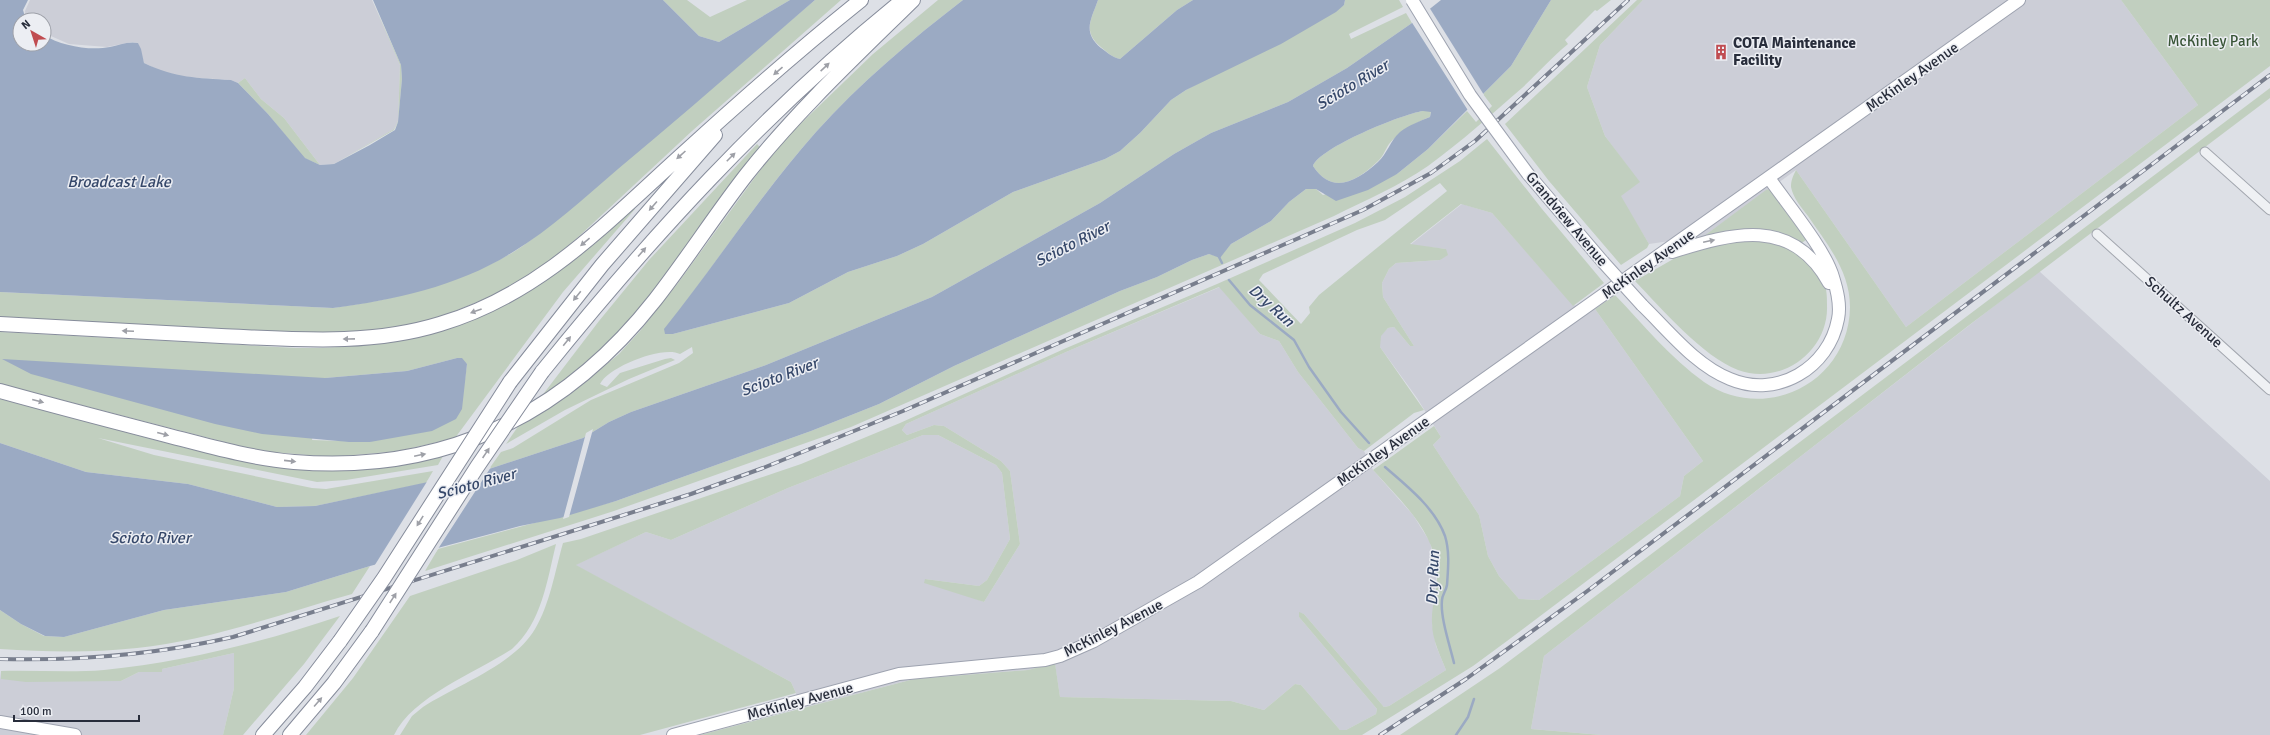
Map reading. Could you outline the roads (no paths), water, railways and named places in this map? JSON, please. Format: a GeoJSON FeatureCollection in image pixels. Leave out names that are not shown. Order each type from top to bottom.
{"type":"FeatureCollection","features":[{"type":"Feature","properties":{"kind":"highway"},"geometry":{"type":"LineString","coordinates":[[0,324],[321,340],[358,339],[392,335],[440,324],[485,308],[524,288],[556,266],[588,240],[742,102],[861,0]]}},
{"type":"Feature","properties":{"kind":"highway"},"geometry":{"type":"LineString","coordinates":[[291,733],[334,683],[372,631],[477,467],[542,372],[627,270],[711,177],[786,102],[856,38],[903,0]]}},
{"type":"Feature","properties":{"kind":"highway"},"geometry":{"type":"LineString","coordinates":[[0,391],[211,447],[292,462],[335,464],[400,459],[445,449],[494,431],[539,407],[596,364],[612,348],[654,302],[746,176],[777,138],[913,0]]}},
{"type":"Feature","properties":{"kind":"highway"},"geometry":{"type":"LineString","coordinates":[[265,732],[305,687],[340,641],[384,578],[510,382],[602,265],[742,102]]}},
{"type":"Feature","properties":{"kind":"main road","name":"Grandview Avenue"},"geometry":{"type":"LineString","coordinates":[[1412,0],[1470,95],[1528,174],[1603,262],[1642,305],[1700,361],[1713,370],[1738,382],[1760,386],[1791,379],[1819,360],[1833,339],[1838,318],[1839,300],[1833,275],[1826,262],[1769,178]]}},
{"type":"Feature","properties":{"kind":"main road","name":"McKinley Avenue"},"geometry":{"type":"LineString","coordinates":[[673,735],[899,674],[1045,660],[1060,656],[1094,641],[1198,582],[2019,0]]}},
{"type":"Feature","properties":{"kind":"main road"},"geometry":{"type":"LineString","coordinates":[[1658,257],[1705,242],[1738,235],[1748,234],[1771,236],[1790,242],[1805,252],[1819,268],[1839,300]]}},
{"type":"Feature","properties":{"kind":"main road"},"geometry":{"type":"LineString","coordinates":[[0,722],[75,735]]}},
{"type":"Feature","properties":{"kind":"street"},"geometry":{"type":"LineString","coordinates":[[2205,152],[2270,210]]}},
{"type":"Feature","properties":{"kind":"street","name":"Schultz Avenue"},"geometry":{"type":"LineString","coordinates":[[2097,234],[2270,390]]}},
{"type":"Feature","properties":{"kind":"water","name":"Broadcast Lake"},"geometry":{"type":"Polygon","coordinates":[[[0,0],[28,0],[23,10],[24,12],[12,12],[12,52],[52,52],[52,39],[67,45],[85,48],[102,48],[127,43],[138,43],[144,63],[166,72],[208,79],[231,80],[238,83],[268,114],[305,158],[320,165],[334,164],[370,145],[395,130],[398,122],[402,79],[401,65],[373,0],[663,0],[699,36],[719,42],[790,0],[815,0],[567,213],[513,252],[492,264],[449,283],[380,301],[333,308],[0,292],[0,0]]]}},
{"type":"Feature","properties":{"kind":"water"},"geometry":{"type":"Polygon","coordinates":[[[963,0],[1098,0],[1090,26],[1092,37],[1101,48],[1112,56],[1120,59],[1177,10],[1193,0],[1345,0],[1344,5],[1336,12],[1281,44],[1186,90],[1171,100],[1140,133],[1120,151],[1105,159],[1013,192],[923,244],[897,256],[848,272],[789,303],[673,334],[665,334],[664,329],[757,204],[816,132],[868,79],[963,0]]]}},
{"type":"Feature","properties":{"kind":"water","name":"Scioto River"},"geometry":{"type":"Polygon","coordinates":[[[1441,0],[1551,0],[1511,66],[1428,149],[1397,174],[1368,190],[1336,201],[1316,189],[1306,189],[1289,202],[1271,221],[1231,244],[1220,258],[1209,254],[1192,260],[1157,277],[1120,291],[954,366],[879,404],[811,431],[616,501],[560,518],[520,526],[370,566],[286,592],[164,610],[64,637],[45,636],[21,624],[0,610],[0,443],[86,472],[188,484],[277,507],[315,506],[489,469],[583,438],[609,422],[631,412],[766,365],[932,297],[1100,203],[1174,154],[1211,133],[1288,102],[1347,68],[1412,23],[1441,0]],[[1423,111],[1412,113],[1362,133],[1330,150],[1313,166],[1320,175],[1336,183],[1353,180],[1378,162],[1400,132],[1411,125],[1430,117],[1431,112],[1423,111]]]}},
{"type":"Feature","properties":{"kind":"water"},"geometry":{"type":"Polygon","coordinates":[[[462,358],[467,364],[462,409],[456,419],[432,431],[370,442],[349,442],[262,434],[215,424],[31,374],[2,359],[325,378],[407,371],[462,358]]]}},
{"type":"Feature","properties":{"kind":"waterway","name":"Dry Run"},"geometry":{"type":"LineString","coordinates":[[1218,255],[1222,263]]}},
{"type":"Feature","properties":{"kind":"waterway","name":"Dry Run"},"geometry":{"type":"LineString","coordinates":[[1229,280],[1250,305],[1294,340],[1309,367],[1341,412],[1369,443]]}},
{"type":"Feature","properties":{"kind":"waterway","name":"Dry Run"},"geometry":{"type":"LineString","coordinates":[[1385,467],[1420,498],[1434,516],[1445,536],[1448,548],[1448,567],[1447,585],[1442,598],[1442,615],[1454,663]]}},
{"type":"Feature","properties":{"kind":"waterway","name":"Dry Run"},"geometry":{"type":"LineString","coordinates":[[1456,735],[1468,717],[1474,699]]}},
{"type":"Feature","properties":{"kind":"railway"},"geometry":{"type":"LineString","coordinates":[[0,659],[59,659],[117,656],[175,648],[233,637],[691,494],[763,468],[903,411],[1363,210],[1431,173],[1475,141],[1628,0]]}},
{"type":"Feature","properties":{"kind":"railway"},"geometry":{"type":"LineString","coordinates":[[1380,735],[1466,679],[1586,592],[2270,75]]}},
{"type":"Feature","properties":{"kind":"place","name":"COTA Maintenance Facility"},"geometry":{"type":"Point","coordinates":[1721,52]}},
{"type":"Feature","properties":{"kind":"park label","name":"McKinley Park"},"geometry":{"type":"Point","coordinates":[2213,41]}}]}
